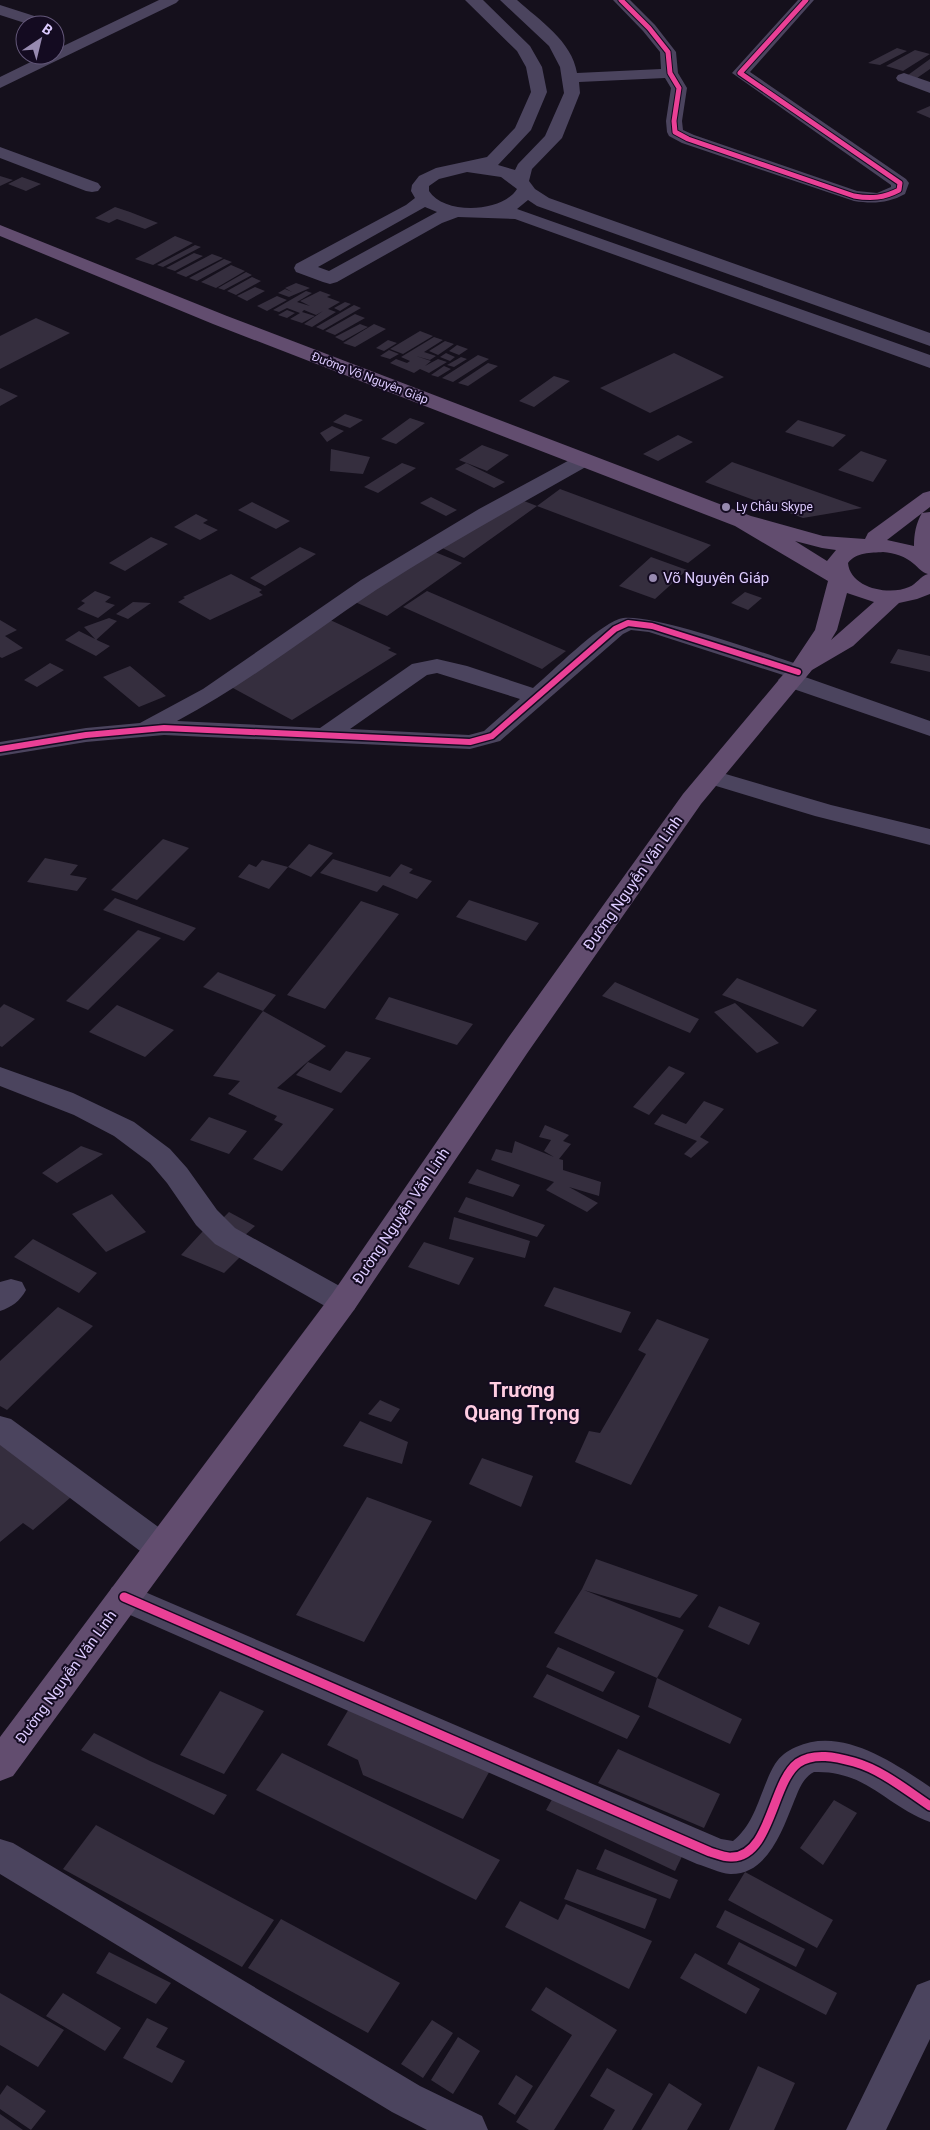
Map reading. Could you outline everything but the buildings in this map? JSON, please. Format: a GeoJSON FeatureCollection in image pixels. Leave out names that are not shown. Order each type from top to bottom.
{"type":"FeatureCollection","features":[{"type":"Feature","properties":{"kind":"main road","name":"Đường Võ Nguyên Giáp"},"geometry":{"type":"LineString","coordinates":[[0,230],[220,320],[743,521],[822,542],[887,546],[903,549],[916,554],[929,570]]}},
{"type":"Feature","properties":{"kind":"main road"},"geometry":{"type":"LineString","coordinates":[[871,546],[876,538],[930,497]]}},
{"type":"Feature","properties":{"kind":"main road"},"geometry":{"type":"LineString","coordinates":[[892,597],[919,591],[927,585],[929,570],[926,547],[930,518]]}},
{"type":"Feature","properties":{"kind":"main road","name":"Đường Võ Nguyên Giáp"},"geometry":{"type":"LineString","coordinates":[[743,521],[784,544],[848,586],[862,593],[892,597]]}},
{"type":"Feature","properties":{"kind":"main road","name":"Đường Nguyễn Văn Linh"},"geometry":{"type":"LineString","coordinates":[[0,1765],[343,1302],[518,1045],[692,799],[797,673],[826,630],[840,579],[836,570],[838,561],[845,554],[856,548],[871,546]]}},
{"type":"Feature","properties":{"kind":"main road"},"geometry":{"type":"LineString","coordinates":[[892,597],[930,606]]}},
{"type":"Feature","properties":{"kind":"main road","name":"Đường Nguyễn Văn Linh"},"geometry":{"type":"LineString","coordinates":[[797,673],[845,641],[892,597]]}},
{"type":"Feature","properties":{"kind":"street"},"geometry":{"type":"LineString","coordinates":[[0,9],[15,0]]}},
{"type":"Feature","properties":{"kind":"street"},"geometry":{"type":"LineString","coordinates":[[0,83],[171,0]]}},
{"type":"Feature","properties":{"kind":"street"},"geometry":{"type":"LineString","coordinates":[[473,0],[489,13],[524,49],[534,67],[539,92],[523,130],[493,160],[474,167]]}},
{"type":"Feature","properties":{"kind":"street"},"geometry":{"type":"LineString","coordinates":[[485,212],[516,204],[524,196],[524,168],[553,138],[572,93],[568,66],[556,44],[508,0]]}},
{"type":"Feature","properties":{"kind":"street"},"geometry":{"type":"LineString","coordinates":[[621,0],[649,28],[668,52],[670,73],[679,88],[674,121],[675,132],[688,140],[854,196],[874,199],[890,196],[899,190],[900,183],[740,73],[806,0]]}},
{"type":"Feature","properties":{"kind":"street"},"geometry":{"type":"LineString","coordinates":[[0,9],[18,15]]}},
{"type":"Feature","properties":{"kind":"street"},"geometry":{"type":"LineString","coordinates":[[65,30],[92,39]]}},
{"type":"Feature","properties":{"kind":"street"},"geometry":{"type":"LineString","coordinates":[[529,56],[562,55]]}},
{"type":"Feature","properties":{"kind":"street"},"geometry":{"type":"LineString","coordinates":[[570,78],[670,73]]}},
{"type":"Feature","properties":{"kind":"street"},"geometry":{"type":"LineString","coordinates":[[904,78],[930,88]]}},
{"type":"Feature","properties":{"kind":"street"},"geometry":{"type":"LineString","coordinates":[[0,152],[92,187]]}},
{"type":"Feature","properties":{"kind":"street"},"geometry":{"type":"LineString","coordinates":[[930,340],[543,202],[523,186],[512,174],[499,170],[474,167],[451,169],[427,178],[421,185],[421,192],[425,199],[435,205],[458,212],[517,214],[930,362]]}},
{"type":"Feature","properties":{"kind":"street"},"geometry":{"type":"LineString","coordinates":[[425,199],[412,210],[303,268],[330,278],[436,219],[458,212]]}},
{"type":"Feature","properties":{"kind":"street"},"geometry":{"type":"LineString","coordinates":[[817,322],[841,308]]}},
{"type":"Feature","properties":{"kind":"street"},"geometry":{"type":"LineString","coordinates":[[144,730],[211,694],[369,585],[487,514],[584,460]]}},
{"type":"Feature","properties":{"kind":"street"},"geometry":{"type":"LineString","coordinates":[[0,749],[86,735],[164,728],[470,742],[492,736],[615,629],[628,623],[652,626],[797,673],[930,729]]}},
{"type":"Feature","properties":{"kind":"street"},"geometry":{"type":"LineString","coordinates":[[326,735],[420,669],[437,666],[459,671],[536,697]]}},
{"type":"Feature","properties":{"kind":"street"},"geometry":{"type":"LineString","coordinates":[[712,777],[824,811],[930,837]]}},
{"type":"Feature","properties":{"kind":"street"},"geometry":{"type":"LineString","coordinates":[[0,1076],[101,1117],[136,1138],[159,1156],[176,1174],[200,1212],[224,1236],[343,1302]]}},
{"type":"Feature","properties":{"kind":"street"},"geometry":{"type":"LineString","coordinates":[[0,1428],[160,1547]]}},
{"type":"Feature","properties":{"kind":"street"},"geometry":{"type":"LineString","coordinates":[[124,1597],[710,1852],[727,1857],[740,1856],[753,1847],[762,1833],[788,1772],[804,1760],[818,1756],[834,1757],[856,1763],[878,1773],[930,1806]]}},
{"type":"Feature","properties":{"kind":"street"},"geometry":{"type":"LineString","coordinates":[[0,1855],[398,2094],[468,2130]]}},
{"type":"Feature","properties":{"kind":"street"},"geometry":{"type":"LineString","coordinates":[[866,2130],[930,1998]]}},
{"type":"Feature","properties":{"kind":"cycle path"},"geometry":{"type":"LineString","coordinates":[[621,0],[649,28],[668,52],[670,73],[679,88],[674,121],[675,132],[688,139],[854,196],[866,198],[888,196],[899,190],[900,183],[740,73],[806,0]]}},
{"type":"Feature","properties":{"kind":"cycle path"},"geometry":{"type":"LineString","coordinates":[[0,749],[86,735],[164,728],[470,742],[492,736],[615,629],[628,623],[652,626],[798,672]]}},
{"type":"Feature","properties":{"kind":"cycle path"},"geometry":{"type":"LineString","coordinates":[[124,1597],[724,1857],[742,1855],[752,1846],[768,1822],[788,1774],[797,1764],[810,1757],[828,1756],[864,1766],[884,1776],[930,1806]]}},
{"type":"Feature","properties":{"kind":"place","name":"Ly Châu Skype"},"geometry":{"type":"Point","coordinates":[726,507]}},
{"type":"Feature","properties":{"kind":"place","name":"Võ Nguyên Giáp"},"geometry":{"type":"Point","coordinates":[653,578]}},
{"type":"Feature","properties":{"kind":"district","name":"Trương Quang Trọng"},"geometry":{"type":"Point","coordinates":[522,1402]}}]}
